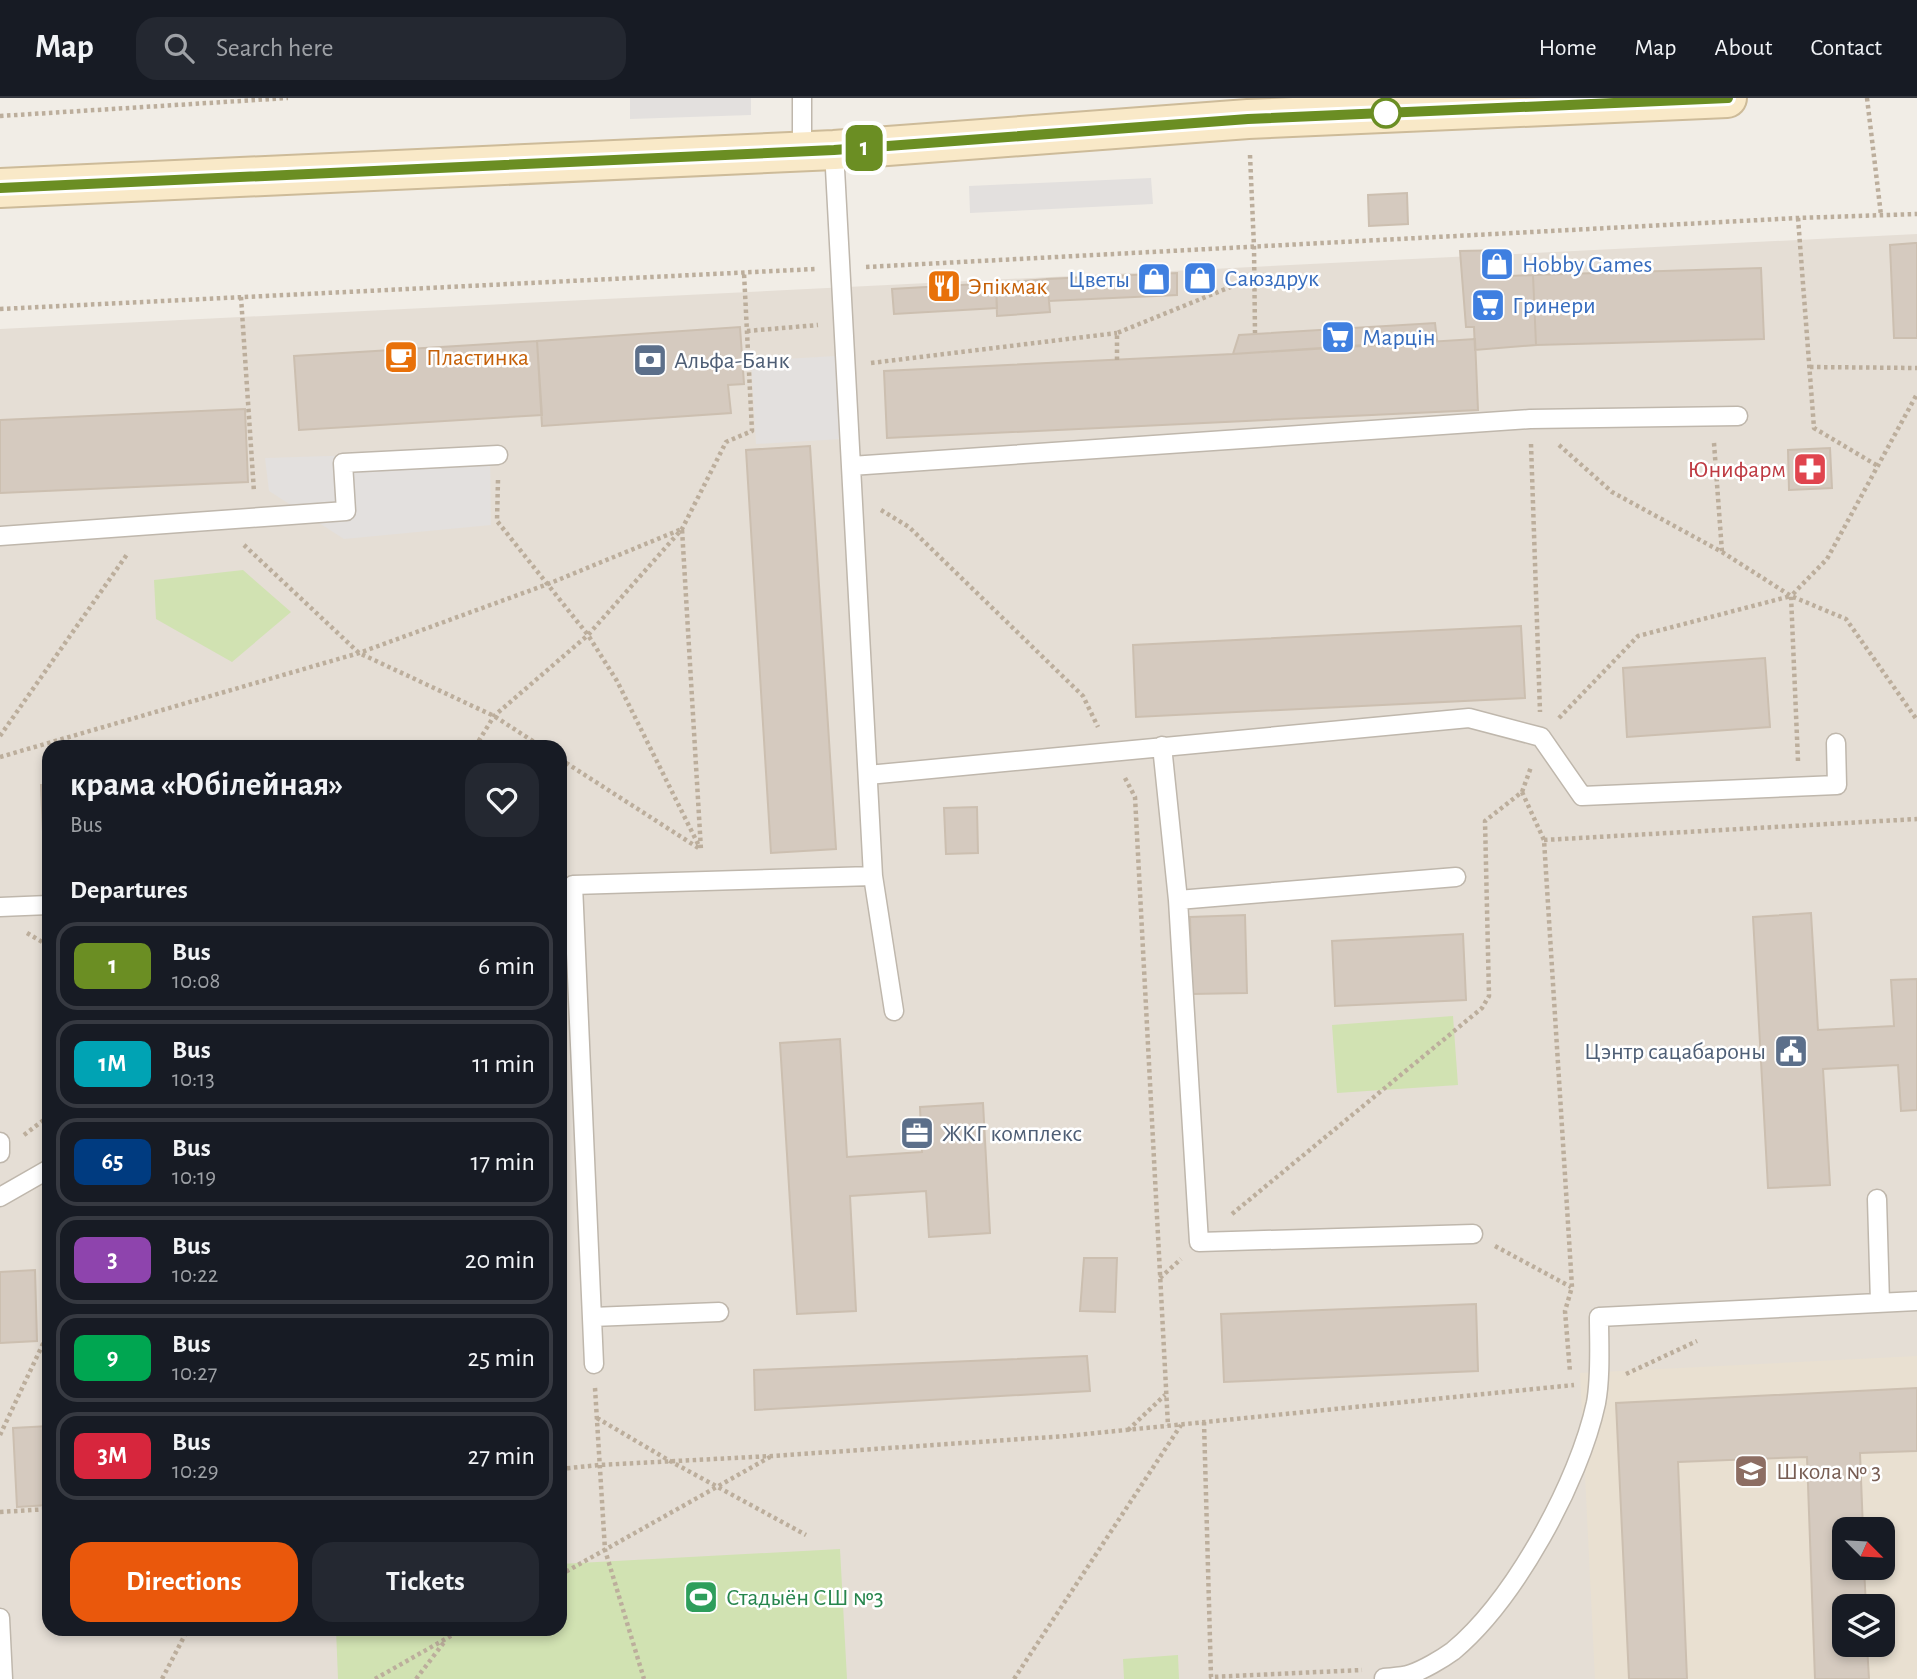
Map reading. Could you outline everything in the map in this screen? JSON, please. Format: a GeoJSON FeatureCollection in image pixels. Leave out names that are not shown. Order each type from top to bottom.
{"type":"FeatureCollection","features":[{"type":"Feature","properties":{"kind":"main road"},"geometry":{"type":"LineString","coordinates":[[0,188],[818,150],[1248,119],[1727,98]]}},
{"type":"Feature","properties":{"kind":"lane"},"geometry":{"type":"LineString","coordinates":[[802,98],[818,150],[840,268],[873,876],[894,1011]]}},
{"type":"Feature","properties":{"kind":"lane"},"geometry":{"type":"LineString","coordinates":[[851,466],[1530,419],[1738,416]]}},
{"type":"Feature","properties":{"kind":"lane"},"geometry":{"type":"LineString","coordinates":[[0,536],[346,511],[343,463],[498,455]]}},
{"type":"Feature","properties":{"kind":"lane"},"geometry":{"type":"LineString","coordinates":[[868,775],[1469,718],[1541,737],[1582,796],[1838,785],[1836,743]]}},
{"type":"Feature","properties":{"kind":"lane"},"geometry":{"type":"LineString","coordinates":[[1162,746],[1178,900],[1199,1242],[1473,1234]]}},
{"type":"Feature","properties":{"kind":"lane"},"geometry":{"type":"LineString","coordinates":[[594,1364],[573,885],[873,876]]}},
{"type":"Feature","properties":{"kind":"lane"},"geometry":{"type":"LineString","coordinates":[[1178,900],[1456,877]]}},
{"type":"Feature","properties":{"kind":"lane"},"geometry":{"type":"LineString","coordinates":[[0,907],[42,905]]}},
{"type":"Feature","properties":{"kind":"lane"},"geometry":{"type":"LineString","coordinates":[[0,1142],[0,1153]]}},
{"type":"Feature","properties":{"kind":"lane"},"geometry":{"type":"LineString","coordinates":[[0,1198],[42,1172]]}},
{"type":"Feature","properties":{"kind":"lane"},"geometry":{"type":"LineString","coordinates":[[1877,1199],[1880,1303]]}},
{"type":"Feature","properties":{"kind":"lane"},"geometry":{"type":"LineString","coordinates":[[1384,1678],[1411,1674],[1452,1651],[1488,1614],[1517,1575],[1558,1507],[1586,1439],[1596,1401],[1599,1317],[1917,1301]]}},
{"type":"Feature","properties":{"kind":"lane"},"geometry":{"type":"LineString","coordinates":[[592,1317],[719,1312]]}},
{"type":"Feature","properties":{"kind":"lane"},"geometry":{"type":"LineString","coordinates":[[0,1618],[3,1679]]}},
{"type":"Feature","properties":{"kind":"path"},"geometry":{"type":"LineString","coordinates":[[0,116],[288,98]]}},
{"type":"Feature","properties":{"kind":"path"},"geometry":{"type":"LineString","coordinates":[[1867,98],[1882,216]]}},
{"type":"Feature","properties":{"kind":"path"},"geometry":{"type":"LineString","coordinates":[[1248,119],[1255,333]]}},
{"type":"Feature","properties":{"kind":"path"},"geometry":{"type":"LineString","coordinates":[[0,309],[1917,214]]}},
{"type":"Feature","properties":{"kind":"path"},"geometry":{"type":"LineString","coordinates":[[1798,218],[1814,428],[1878,466]]}},
{"type":"Feature","properties":{"kind":"path"},"geometry":{"type":"LineString","coordinates":[[479,740],[494,716],[588,635],[682,530],[726,442],[752,431],[744,273]]}},
{"type":"Feature","properties":{"kind":"path"},"geometry":{"type":"LineString","coordinates":[[846,366],[1116,333],[1255,277]]}},
{"type":"Feature","properties":{"kind":"path"},"geometry":{"type":"LineString","coordinates":[[241,297],[256,518]]}},
{"type":"Feature","properties":{"kind":"path"},"geometry":{"type":"LineString","coordinates":[[747,331],[843,323]]}},
{"type":"Feature","properties":{"kind":"path"},"geometry":{"type":"LineString","coordinates":[[1116,333],[1117,359]]}},
{"type":"Feature","properties":{"kind":"path"},"geometry":{"type":"LineString","coordinates":[[1810,367],[1917,368]]}},
{"type":"Feature","properties":{"kind":"path"},"geometry":{"type":"LineString","coordinates":[[1541,737],[1638,635],[1791,596],[1827,559],[1917,394]]}},
{"type":"Feature","properties":{"kind":"path"},"geometry":{"type":"LineString","coordinates":[[1712,418],[1722,552]]}},
{"type":"Feature","properties":{"kind":"path"},"geometry":{"type":"LineString","coordinates":[[1530,419],[1612,492],[1722,552],[1791,596],[1846,619],[1917,720]]}},
{"type":"Feature","properties":{"kind":"path"},"geometry":{"type":"LineString","coordinates":[[1160,1278],[1199,1242],[1482,1008],[1489,996],[1485,821],[1522,792],[1541,737],[1530,419]]}},
{"type":"Feature","properties":{"kind":"path"},"geometry":{"type":"LineString","coordinates":[[498,455],[497,521],[588,635],[617,681],[701,850],[725,880]]}},
{"type":"Feature","properties":{"kind":"path"},"geometry":{"type":"LineString","coordinates":[[853,494],[909,527],[1083,696],[1109,751],[1135,796],[1168,1426]]}},
{"type":"Feature","properties":{"kind":"path"},"geometry":{"type":"LineString","coordinates":[[218,521],[359,653],[494,716],[531,740]]}},
{"type":"Feature","properties":{"kind":"path"},"geometry":{"type":"LineString","coordinates":[[0,736],[148,525]]}},
{"type":"Feature","properties":{"kind":"path"},"geometry":{"type":"LineString","coordinates":[[59,740],[359,653],[548,584],[682,530]]}},
{"type":"Feature","properties":{"kind":"path"},"geometry":{"type":"LineString","coordinates":[[682,530],[701,850]]}},
{"type":"Feature","properties":{"kind":"path"},"geometry":{"type":"LineString","coordinates":[[1791,596],[1800,786]]}},
{"type":"Feature","properties":{"kind":"path"},"geometry":{"type":"LineString","coordinates":[[0,757],[42,745]]}},
{"type":"Feature","properties":{"kind":"path"},"geometry":{"type":"LineString","coordinates":[[567,764],[701,850]]}},
{"type":"Feature","properties":{"kind":"path"},"geometry":{"type":"LineString","coordinates":[[1522,792],[1544,840],[1572,1287],[1565,1311],[1571,1385]]}},
{"type":"Feature","properties":{"kind":"path"},"geometry":{"type":"LineString","coordinates":[[1544,840],[1917,819]]}},
{"type":"Feature","properties":{"kind":"path"},"geometry":{"type":"LineString","coordinates":[[1473,1234],[1572,1287]]}},
{"type":"Feature","properties":{"kind":"path"},"geometry":{"type":"LineString","coordinates":[[1620,1377],[1703,1338]]}},
{"type":"Feature","properties":{"kind":"path"},"geometry":{"type":"LineString","coordinates":[[0,1435],[42,1346]]}},
{"type":"Feature","properties":{"kind":"path"},"geometry":{"type":"LineString","coordinates":[[567,1468],[1066,1436],[1597,1383]]}},
{"type":"Feature","properties":{"kind":"path"},"geometry":{"type":"LineString","coordinates":[[1128,1430],[1166,1394]]}},
{"type":"Feature","properties":{"kind":"path"},"geometry":{"type":"LineString","coordinates":[[597,1418],[806,1535]]}},
{"type":"Feature","properties":{"kind":"path"},"geometry":{"type":"LineString","coordinates":[[1204,1422],[1211,1678],[1384,1669],[1384,1678]]}},
{"type":"Feature","properties":{"kind":"path"},"geometry":{"type":"LineString","coordinates":[[1014,1679],[1181,1424]]}},
{"type":"Feature","properties":{"kind":"path"},"geometry":{"type":"LineString","coordinates":[[567,1571],[772,1456]]}},
{"type":"Feature","properties":{"kind":"path"},"geometry":{"type":"LineString","coordinates":[[599,1465],[604,1550],[644,1679]]}},
{"type":"Feature","properties":{"kind":"path"},"geometry":{"type":"LineString","coordinates":[[0,1512],[42,1509]]}},
{"type":"Feature","properties":{"kind":"path"},"geometry":{"type":"LineString","coordinates":[[162,1679],[184,1636]]}},
{"type":"Feature","properties":{"kind":"path"},"geometry":{"type":"LineString","coordinates":[[375,1679],[451,1636]]}},
{"type":"Feature","properties":{"kind":"path"},"geometry":{"type":"LineString","coordinates":[[416,1679],[447,1638]]}},
{"type":"Feature","properties":{"kind":"shaded area"},"geometry":{"type":"Polygon","coordinates":[[[630,98],[751,98],[751,115],[630,119],[630,98]]]}},
{"type":"Feature","properties":{"kind":"shaded area"},"geometry":{"type":"Polygon","coordinates":[[[1151,178],[1153,204],[970,213],[969,186],[1151,178]]]}},
{"type":"Feature","properties":{"kind":"shaded area"},"geometry":{"type":"Polygon","coordinates":[[[1917,234],[1917,1679],[0,1679],[0,329],[1917,234]]]}},
{"type":"Feature","properties":{"kind":"shaded area"},"geometry":{"type":"Polygon","coordinates":[[[836,356],[841,439],[756,444],[751,361],[836,356]]]}},
{"type":"Feature","properties":{"kind":"shaded area"},"geometry":{"type":"Polygon","coordinates":[[[490,451],[491,525],[344,539],[269,491],[265,458],[490,451]]]}},
{"type":"Feature","properties":{"kind":"shaded area","name":"Школа № 3"},"geometry":{"type":"Polygon","coordinates":[[[1917,1356],[1917,1679],[1595,1679],[1580,1373],[1917,1356]]]}},
{"type":"Feature","properties":{"kind":"green space"},"geometry":{"type":"Polygon","coordinates":[[[243,570],[291,612],[232,662],[156,619],[154,580],[243,570]]]}},
{"type":"Feature","properties":{"kind":"green space"},"geometry":{"type":"Polygon","coordinates":[[[1453,1016],[1458,1085],[1337,1093],[1332,1025],[1453,1016]]]}},
{"type":"Feature","properties":{"kind":"green space","name":"Стадыён СШ №3"},"geometry":{"type":"Polygon","coordinates":[[[840,1549],[847,1679],[338,1679],[336,1636],[567,1636],[567,1564],[840,1549]]]}},
{"type":"Feature","properties":{"kind":"green space"},"geometry":{"type":"Polygon","coordinates":[[[1178,1655],[1179,1679],[1124,1679],[1123,1659],[1178,1655]]]}},
{"type":"Feature","properties":{"kind":"building"},"geometry":{"type":"Polygon","coordinates":[[[1407,193],[1408,224],[1369,226],[1368,195],[1407,193]]]}},
{"type":"Feature","properties":{"kind":"building"},"geometry":{"type":"Polygon","coordinates":[[[1917,243],[1917,338],[1894,338],[1890,245],[1917,243]]]}},
{"type":"Feature","properties":{"kind":"building"},"geometry":{"type":"Polygon","coordinates":[[[1508,250],[1510,276],[1533,275],[1536,345],[1475,350],[1474,327],[1466,327],[1460,251],[1508,250]]]}},
{"type":"Feature","properties":{"kind":"building"},"geometry":{"type":"Polygon","coordinates":[[[1761,268],[1764,339],[1536,345],[1533,275],[1761,268]]]}},
{"type":"Feature","properties":{"kind":"building","name":"Саюздрук"},"geometry":{"type":"Polygon","coordinates":[[[1211,272],[1212,284],[1189,285],[1189,273],[1211,272]]]}},
{"type":"Feature","properties":{"kind":"building"},"geometry":{"type":"Polygon","coordinates":[[[1177,273],[1177,295],[1049,301],[1047,279],[1177,273]]]}},
{"type":"Feature","properties":{"kind":"building"},"geometry":{"type":"Polygon","coordinates":[[[1047,279],[1050,312],[997,316],[996,283],[1047,279]]]}},
{"type":"Feature","properties":{"kind":"building"},"geometry":{"type":"Polygon","coordinates":[[[996,283],[997,308],[894,314],[892,289],[996,283]]]}},
{"type":"Feature","properties":{"kind":"building","name":"Марцін"},"geometry":{"type":"Polygon","coordinates":[[[1435,323],[1437,340],[1233,354],[1239,335],[1435,323]]]}},
{"type":"Feature","properties":{"kind":"building"},"geometry":{"type":"Polygon","coordinates":[[[740,327],[744,384],[728,385],[731,413],[542,426],[537,341],[740,327]]]}},
{"type":"Feature","properties":{"kind":"building"},"geometry":{"type":"Polygon","coordinates":[[[1475,339],[1478,410],[887,438],[884,371],[1475,339]]]}},
{"type":"Feature","properties":{"kind":"building"},"geometry":{"type":"Polygon","coordinates":[[[537,341],[542,415],[299,430],[294,356],[537,341]]]}},
{"type":"Feature","properties":{"kind":"building"},"geometry":{"type":"Polygon","coordinates":[[[245,409],[248,482],[0,493],[0,420],[245,409]]]}},
{"type":"Feature","properties":{"kind":"building"},"geometry":{"type":"Polygon","coordinates":[[[810,446],[836,849],[771,853],[746,450],[810,446]]]}},
{"type":"Feature","properties":{"kind":"building","name":"Юнифарм"},"geometry":{"type":"Polygon","coordinates":[[[1830,448],[1832,488],[1789,490],[1788,450],[1830,448]]]}},
{"type":"Feature","properties":{"kind":"building"},"geometry":{"type":"Polygon","coordinates":[[[1521,626],[1525,698],[1136,717],[1133,645],[1521,626]]]}},
{"type":"Feature","properties":{"kind":"building"},"geometry":{"type":"Polygon","coordinates":[[[1765,658],[1770,727],[1627,737],[1623,668],[1765,658]]]}},
{"type":"Feature","properties":{"kind":"building"},"geometry":{"type":"Polygon","coordinates":[[[977,807],[978,853],[946,854],[944,808],[977,807]]]}},
{"type":"Feature","properties":{"kind":"building"},"geometry":{"type":"Polygon","coordinates":[[[1811,913],[1818,1030],[1894,1026],[1891,980],[1917,979],[1917,1110],[1901,1111],[1898,1065],[1823,1069],[1830,1185],[1768,1188],[1753,917],[1811,913]]]}},
{"type":"Feature","properties":{"kind":"building"},"geometry":{"type":"Polygon","coordinates":[[[1245,915],[1247,993],[1192,994],[1190,917],[1245,915]]]}},
{"type":"Feature","properties":{"kind":"building"},"geometry":{"type":"Polygon","coordinates":[[[1463,934],[1466,1000],[1335,1006],[1332,941],[1463,934]]]}},
{"type":"Feature","properties":{"kind":"building"},"geometry":{"type":"Polygon","coordinates":[[[840,1039],[847,1157],[922,1152],[920,1107],[983,1103],[990,1233],[929,1237],[926,1191],[850,1196],[856,1311],[797,1314],[780,1043],[840,1039]]]}},
{"type":"Feature","properties":{"kind":"building"},"geometry":{"type":"Polygon","coordinates":[[[1084,1258],[1117,1258],[1115,1312],[1080,1311],[1084,1258]]]}},
{"type":"Feature","properties":{"kind":"building"},"geometry":{"type":"Polygon","coordinates":[[[35,1270],[37,1341],[0,1343],[0,1272],[35,1270]]]}},
{"type":"Feature","properties":{"kind":"building"},"geometry":{"type":"Polygon","coordinates":[[[1476,1304],[1478,1371],[1224,1382],[1221,1314],[1476,1304]]]}},
{"type":"Feature","properties":{"kind":"building"},"geometry":{"type":"Polygon","coordinates":[[[1087,1356],[1090,1391],[755,1410],[754,1370],[1087,1356]]]}},
{"type":"Feature","properties":{"kind":"building"},"geometry":{"type":"Polygon","coordinates":[[[1917,1388],[1917,1451],[1860,1453],[1862,1517],[1832,1517],[1832,1580],[1865,1580],[1865,1594],[1832,1594],[1832,1657],[1868,1657],[1869,1679],[1815,1679],[1807,1457],[1678,1462],[1687,1679],[1629,1679],[1616,1403],[1917,1388]]]}},
{"type":"Feature","properties":{"kind":"building"},"geometry":{"type":"Polygon","coordinates":[[[42,1426],[42,1505],[17,1507],[13,1428],[42,1426]]]}},
{"type":"Feature","properties":{"kind":"bus line","name":"1"},"geometry":{"type":"LineString","coordinates":[[0,188],[834,150],[1248,119],[1728,98]]}},
{"type":"Feature","properties":{"kind":"place","name":"Hobby Games"},"geometry":{"type":"Point","coordinates":[1497,264]}},
{"type":"Feature","properties":{"kind":"place","name":"Саюздрук"},"geometry":{"type":"Point","coordinates":[1200,278]}},
{"type":"Feature","properties":{"kind":"place","name":"Цветы"},"geometry":{"type":"Point","coordinates":[1154,279]}},
{"type":"Feature","properties":{"kind":"place","name":"Эпікмак"},"geometry":{"type":"Point","coordinates":[944,286]}},
{"type":"Feature","properties":{"kind":"place","name":"Гринери"},"geometry":{"type":"Point","coordinates":[1488,305]}},
{"type":"Feature","properties":{"kind":"place","name":"Марцін"},"geometry":{"type":"Point","coordinates":[1338,337]}},
{"type":"Feature","properties":{"kind":"place","name":"Пластинка"},"geometry":{"type":"Point","coordinates":[401,357]}},
{"type":"Feature","properties":{"kind":"place","name":"Альфа-Банк"},"geometry":{"type":"Point","coordinates":[650,360]}},
{"type":"Feature","properties":{"kind":"place","name":"Юнифарм"},"geometry":{"type":"Point","coordinates":[1810,469]}},
{"type":"Feature","properties":{"kind":"place","name":"Цэнтр сацабароны"},"geometry":{"type":"Point","coordinates":[1791,1051]}},
{"type":"Feature","properties":{"kind":"place","name":"ЖКГ комплекс"},"geometry":{"type":"Point","coordinates":[917,1133]}},
{"type":"Feature","properties":{"kind":"place","name":"Школа № 3"},"geometry":{"type":"Point","coordinates":[1751,1471]}},
{"type":"Feature","properties":{"kind":"place","name":"Стадыён СШ №3"},"geometry":{"type":"Point","coordinates":[701,1597]}}]}
